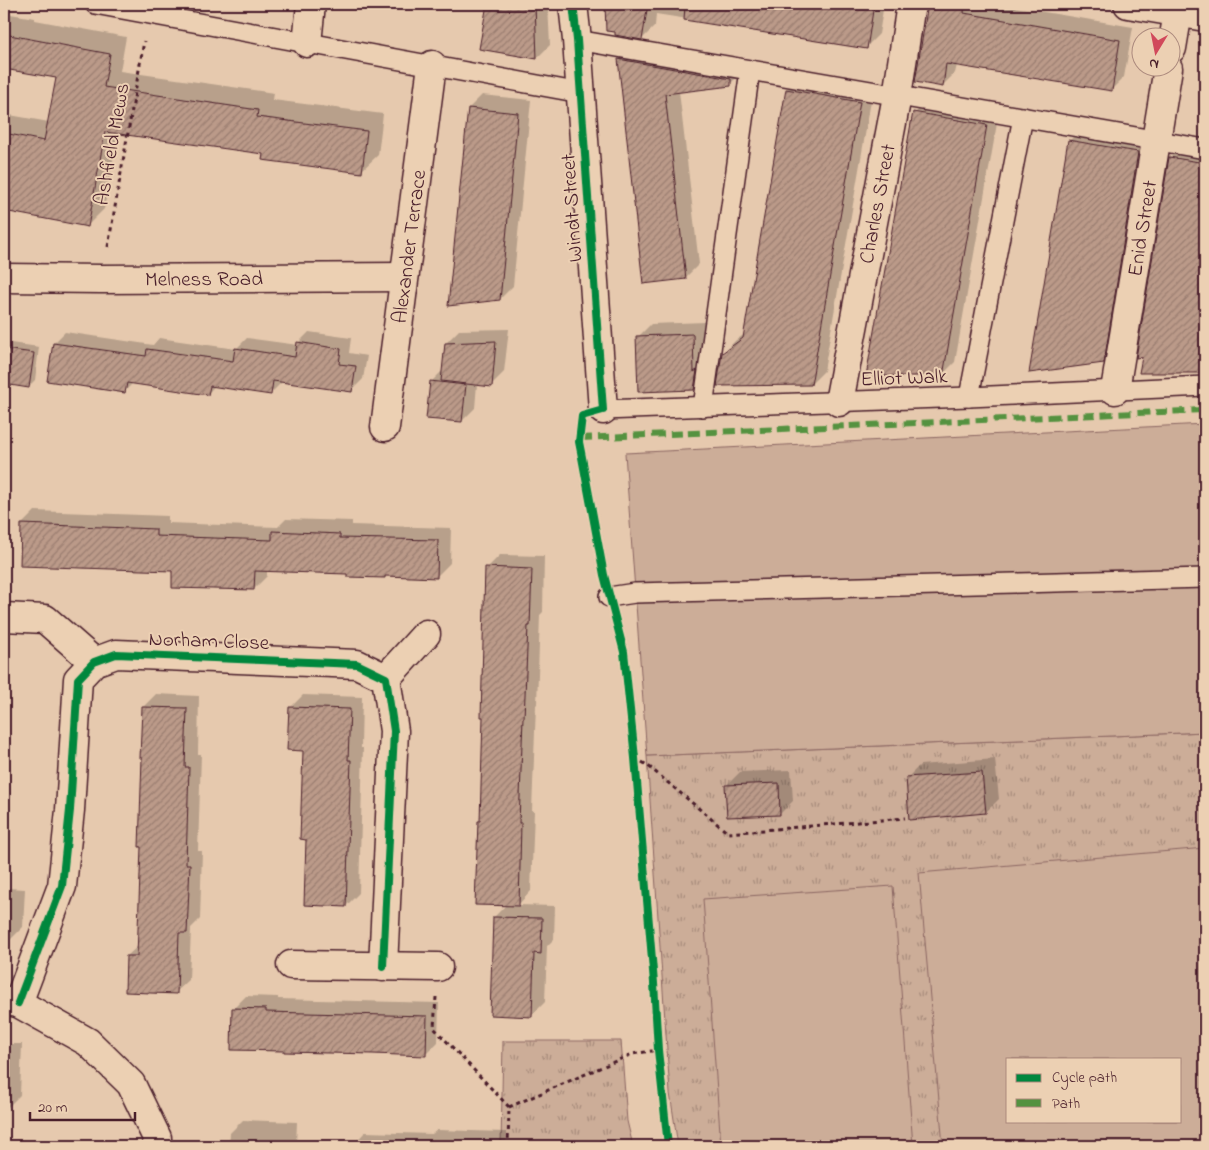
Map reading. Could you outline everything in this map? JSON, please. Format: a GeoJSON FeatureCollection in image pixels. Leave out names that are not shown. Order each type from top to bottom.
{"type":"FeatureCollection","features":[{"type":"Feature","properties":{"kind":"street"},"geometry":{"type":"LineString","coordinates":[[307,43],[311,4]]}},
{"type":"Feature","properties":{"kind":"street","name":"Windt Street"},"geometry":{"type":"LineString","coordinates":[[573,4],[603,410]]}},
{"type":"Feature","properties":{"kind":"street","name":"Charles Street"},"geometry":{"type":"LineString","coordinates":[[839,402],[897,96],[910,4]]}},
{"type":"Feature","properties":{"kind":"street"},"geometry":{"type":"LineString","coordinates":[[1128,4],[1205,17]]}},
{"type":"Feature","properties":{"kind":"street"},"geometry":{"type":"LineString","coordinates":[[1175,28],[1178,12]]}},
{"type":"Feature","properties":{"kind":"street","name":"Alexander Terrace"},"geometry":{"type":"LineString","coordinates":[[385,426],[432,65]]}},
{"type":"Feature","properties":{"kind":"street","name":"Enid Street"},"geometry":{"type":"LineString","coordinates":[[1115,390],[1166,78]]}},
{"type":"Feature","properties":{"kind":"street","name":"Melness Road"},"geometry":{"type":"LineString","coordinates":[[4,278],[102,280],[404,278]]}},
{"type":"Feature","properties":{"kind":"street"},"geometry":{"type":"LineString","coordinates":[[4,616],[45,619],[94,662],[78,679],[70,810],[62,886],[11,1002],[88,1042],[130,1084],[157,1138],[157,1146]]}},
{"type":"Feature","properties":{"kind":"street"},"geometry":{"type":"LineString","coordinates":[[383,967],[394,731],[386,678],[426,634]]}},
{"type":"Feature","properties":{"kind":"street","name":"Norham Close"},"geometry":{"type":"LineString","coordinates":[[94,662],[116,654],[356,664],[386,678]]}},
{"type":"Feature","properties":{"kind":"street"},"geometry":{"type":"LineString","coordinates":[[292,965],[438,967]]}},
{"type":"Feature","properties":{"kind":"lane"},"geometry":{"type":"LineString","coordinates":[[95,4],[581,93]]}},
{"type":"Feature","properties":{"kind":"lane"},"geometry":{"type":"LineString","coordinates":[[577,40],[1205,149]]}},
{"type":"Feature","properties":{"kind":"lane"},"geometry":{"type":"LineString","coordinates":[[703,407],[750,70]]}},
{"type":"Feature","properties":{"kind":"lane"},"geometry":{"type":"LineString","coordinates":[[969,397],[1022,117]]}},
{"type":"Feature","properties":{"kind":"lane","name":"Elliot Walk"},"geometry":{"type":"LineString","coordinates":[[603,410],[969,397],[1205,386]]}},
{"type":"Feature","properties":{"kind":"lane"},"geometry":{"type":"LineString","coordinates":[[610,597],[635,593],[1205,578]]}},
{"type":"Feature","properties":{"kind":"path"},"geometry":{"type":"LineString","coordinates":[[635,758],[647,765],[728,833],[905,818]]}},
{"type":"Feature","properties":{"kind":"path"},"geometry":{"type":"LineString","coordinates":[[438,967],[434,1028],[509,1107],[508,1146]]}},
{"type":"Feature","properties":{"kind":"path"},"geometry":{"type":"LineString","coordinates":[[509,1107],[632,1054],[658,1050]]}},
{"type":"Feature","properties":{"kind":"green space"},"geometry":{"type":"Polygon","coordinates":[[[1205,424],[1205,732],[647,756],[625,453],[1205,424]]]}},
{"type":"Feature","properties":{"kind":"green space"},"geometry":{"type":"Polygon","coordinates":[[[1205,732],[1205,1146],[678,1146],[670,1093],[647,756],[1205,732]]]}},
{"type":"Feature","properties":{"kind":"green space"},"geometry":{"type":"Polygon","coordinates":[[[1205,848],[1205,1146],[943,1146],[919,873],[1205,848]]]}},
{"type":"Feature","properties":{"kind":"green space"},"geometry":{"type":"Polygon","coordinates":[[[893,886],[913,1146],[721,1146],[703,899],[893,886]]]}},
{"type":"Feature","properties":{"kind":"green space"},"geometry":{"type":"Polygon","coordinates":[[[503,1041],[621,1041],[627,1121],[633,1146],[501,1146],[503,1041]]]}},
{"type":"Feature","properties":{"kind":"building"},"geometry":{"type":"Polygon","coordinates":[[[487,4],[535,4],[537,59],[479,49],[487,4]]]}},
{"type":"Feature","properties":{"kind":"building"},"geometry":{"type":"Polygon","coordinates":[[[605,4],[648,4],[642,40],[615,35],[615,32],[606,31],[605,4]]]}},
{"type":"Feature","properties":{"kind":"building"},"geometry":{"type":"Polygon","coordinates":[[[685,4],[874,4],[867,49],[684,20],[685,4]]]}},
{"type":"Feature","properties":{"kind":"building"},"geometry":{"type":"Polygon","coordinates":[[[928,4],[965,4],[964,13],[1120,40],[1112,91],[946,64],[943,87],[915,82],[928,4]]]}},
{"type":"Feature","properties":{"kind":"building"},"geometry":{"type":"Polygon","coordinates":[[[4,34],[110,54],[104,87],[258,110],[257,117],[367,131],[362,173],[262,160],[263,154],[105,132],[88,227],[4,211],[4,133],[44,141],[56,78],[4,69],[4,34]]]}},
{"type":"Feature","properties":{"kind":"building"},"geometry":{"type":"Polygon","coordinates":[[[618,59],[731,79],[731,86],[665,94],[686,279],[643,284],[618,59]]]}},
{"type":"Feature","properties":{"kind":"building"},"geometry":{"type":"Polygon","coordinates":[[[786,89],[860,102],[811,385],[717,386],[722,353],[743,338],[786,89]]]}},
{"type":"Feature","properties":{"kind":"building"},"geometry":{"type":"Polygon","coordinates":[[[468,108],[518,113],[500,300],[448,306],[468,108]]]}},
{"type":"Feature","properties":{"kind":"building"},"geometry":{"type":"Polygon","coordinates":[[[913,112],[987,125],[943,376],[866,376],[913,112]]]}},
{"type":"Feature","properties":{"kind":"building"},"geometry":{"type":"Polygon","coordinates":[[[1068,140],[1138,152],[1104,363],[1029,373],[1068,140]]]}},
{"type":"Feature","properties":{"kind":"building"},"geometry":{"type":"Polygon","coordinates":[[[1169,157],[1205,163],[1205,373],[1139,373],[1142,357],[1136,358],[1169,157]]]}},
{"type":"Feature","properties":{"kind":"building"},"geometry":{"type":"Polygon","coordinates":[[[693,334],[694,372],[697,370],[694,390],[638,392],[636,336],[693,334]]]}},
{"type":"Feature","properties":{"kind":"building"},"geometry":{"type":"Polygon","coordinates":[[[496,341],[492,387],[441,381],[445,343],[496,341]]]}},
{"type":"Feature","properties":{"kind":"building"},"geometry":{"type":"Polygon","coordinates":[[[297,342],[341,349],[339,364],[356,366],[352,392],[273,381],[271,395],[210,386],[208,395],[127,383],[125,393],[47,381],[53,343],[146,356],[147,349],[233,361],[235,348],[295,357],[297,342]]]}},
{"type":"Feature","properties":{"kind":"building"},"geometry":{"type":"Polygon","coordinates":[[[4,349],[34,353],[29,388],[4,384],[4,349]]]}},
{"type":"Feature","properties":{"kind":"building"},"geometry":{"type":"Polygon","coordinates":[[[430,381],[466,385],[462,422],[426,419],[430,381]]]}},
{"type":"Feature","properties":{"kind":"building"},"geometry":{"type":"Polygon","coordinates":[[[21,524],[156,529],[156,536],[272,540],[272,531],[340,534],[340,538],[438,540],[437,578],[347,577],[347,574],[255,571],[254,590],[172,588],[172,571],[20,566],[21,524]]]}},
{"type":"Feature","properties":{"kind":"building"},"geometry":{"type":"Polygon","coordinates":[[[485,567],[532,569],[523,718],[519,823],[521,823],[519,906],[475,905],[478,821],[480,821],[485,567]]]}},
{"type":"Feature","properties":{"kind":"building"},"geometry":{"type":"Polygon","coordinates":[[[142,707],[187,708],[185,767],[189,767],[186,864],[190,864],[187,933],[179,933],[177,994],[125,992],[126,956],[137,956],[141,847],[139,847],[142,707]]]}},
{"type":"Feature","properties":{"kind":"building"},"geometry":{"type":"Polygon","coordinates":[[[289,707],[350,709],[348,760],[351,760],[346,907],[304,905],[306,840],[300,839],[303,751],[287,750],[289,707]]]}},
{"type":"Feature","properties":{"kind":"building"},"geometry":{"type":"Polygon","coordinates":[[[982,772],[986,813],[909,820],[906,777],[982,772]]]}},
{"type":"Feature","properties":{"kind":"building"},"geometry":{"type":"Polygon","coordinates":[[[779,783],[780,815],[727,817],[725,785],[779,783]]]}},
{"type":"Feature","properties":{"kind":"building"},"geometry":{"type":"Polygon","coordinates":[[[493,917],[542,918],[541,954],[534,953],[532,1017],[490,1015],[493,917]]]}},
{"type":"Feature","properties":{"kind":"building"},"geometry":{"type":"Polygon","coordinates":[[[232,1008],[266,1009],[266,1012],[427,1016],[426,1056],[231,1050],[232,1008]]]}},
{"type":"Feature","properties":{"kind":"marked path"},"geometry":{"type":"LineString","coordinates":[[580,438],[1205,410]]}},
{"type":"Feature","properties":{"kind":"cycle path"},"geometry":{"type":"LineString","coordinates":[[573,4],[603,410],[582,416],[579,442],[604,575],[624,652],[635,758],[658,1050],[668,1146]]}},
{"type":"Feature","properties":{"kind":"cycle path"},"geometry":{"type":"LineString","coordinates":[[18,1003],[62,886],[70,810],[78,679],[94,662],[116,654],[357,664],[386,678],[394,731],[383,967]]}}]}
